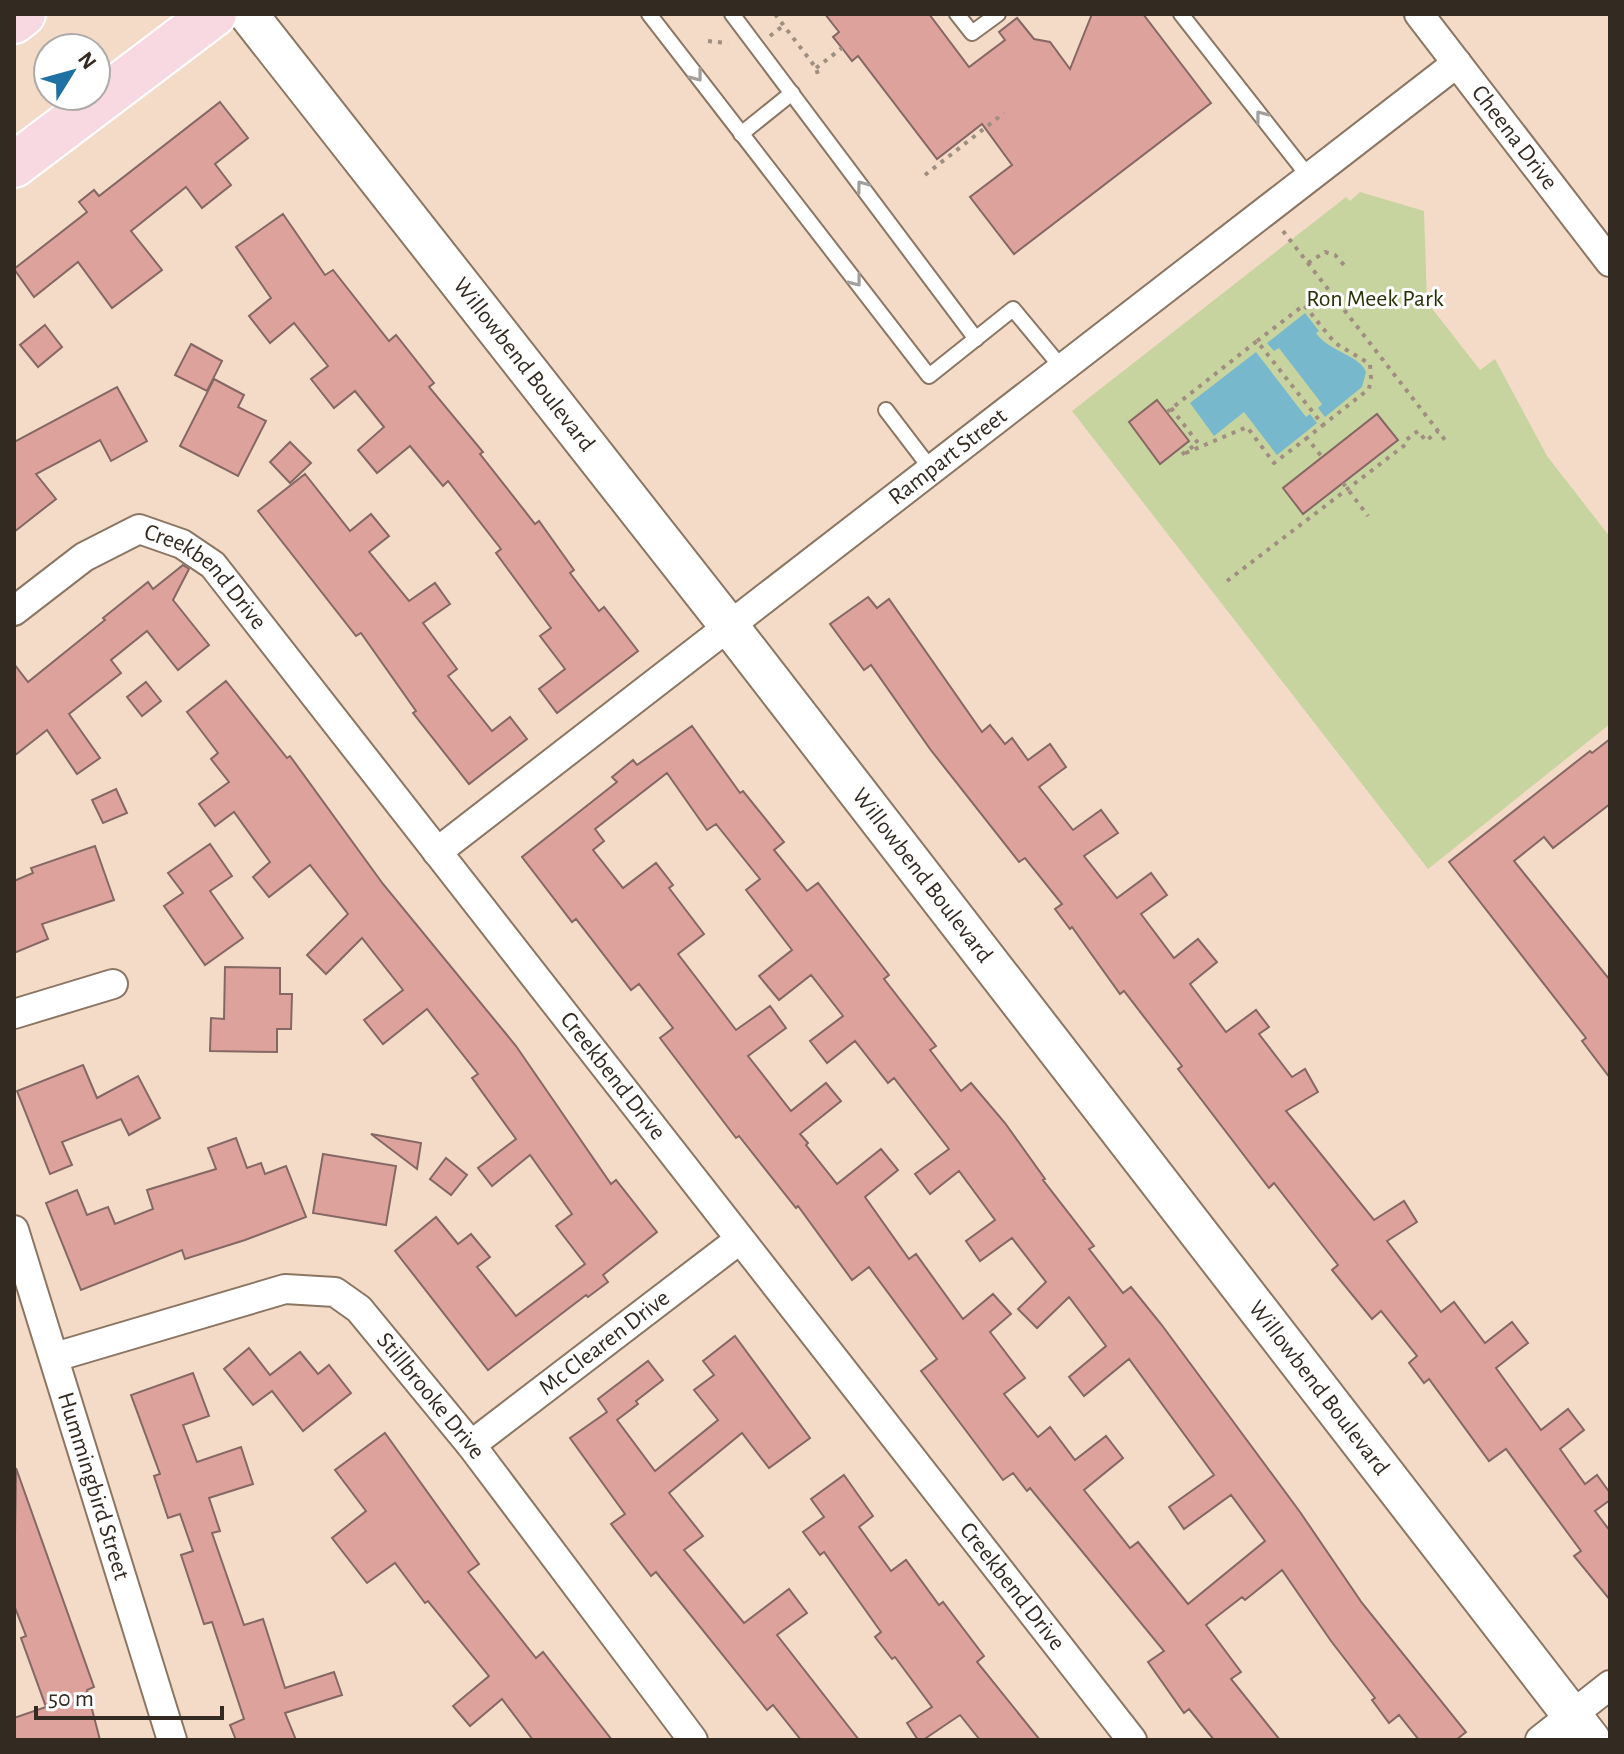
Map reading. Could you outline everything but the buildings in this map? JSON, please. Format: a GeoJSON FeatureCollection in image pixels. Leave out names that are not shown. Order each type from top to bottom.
{"type":"FeatureCollection","features":[{"type":"Feature","properties":{"kind":"main road"},"geometry":{"type":"LineString","coordinates":[[14,21],[23,14]]}},
{"type":"Feature","properties":{"kind":"main road"},"geometry":{"type":"LineString","coordinates":[[112,68],[160,14]]}},
{"type":"Feature","properties":{"kind":"main road"},"geometry":{"type":"LineString","coordinates":[[28,155],[214,14]]}},
{"type":"Feature","properties":{"kind":"main road","name":"Willowbend Boulevard"},"geometry":{"type":"LineString","coordinates":[[248,14],[729,626],[1581,1727]]}},
{"type":"Feature","properties":{"kind":"main road"},"geometry":{"type":"LineString","coordinates":[[28,155],[71,112]]}},
{"type":"Feature","properties":{"kind":"street","name":"Cheena Drive"},"geometry":{"type":"LineString","coordinates":[[1419,14],[1610,262]]}},
{"type":"Feature","properties":{"kind":"street","name":"Rampart Street"},"geometry":{"type":"LineString","coordinates":[[437,852],[1457,63]]}},
{"type":"Feature","properties":{"kind":"street","name":"Creekbend Drive"},"geometry":{"type":"LineString","coordinates":[[14,611],[84,557],[139,529],[182,544],[213,565],[1132,1740]]}},
{"type":"Feature","properties":{"kind":"street"},"geometry":{"type":"LineString","coordinates":[[14,1014],[113,984]]}},
{"type":"Feature","properties":{"kind":"street","name":"Hummingbird Street"},"geometry":{"type":"LineString","coordinates":[[14,1230],[172,1740]]}},
{"type":"Feature","properties":{"kind":"street","name":"Mc Clearen Drive"},"geometry":{"type":"LineString","coordinates":[[471,1445],[739,1240]]}},
{"type":"Feature","properties":{"kind":"street","name":"Stillbrooke Drive"},"geometry":{"type":"LineString","coordinates":[[55,1357],[285,1289],[335,1292],[359,1309],[471,1445],[693,1740]]}},
{"type":"Feature","properties":{"kind":"street"},"geometry":{"type":"LineString","coordinates":[[1540,1740],[1581,1727],[1610,1685]]}},
{"type":"Feature","properties":{"kind":"lane"},"geometry":{"type":"LineString","coordinates":[[649,14],[929,376],[1013,309],[1062,368]]}},
{"type":"Feature","properties":{"kind":"lane"},"geometry":{"type":"LineString","coordinates":[[732,14],[976,339]]}},
{"type":"Feature","properties":{"kind":"lane"},"geometry":{"type":"LineString","coordinates":[[957,14],[972,33],[998,14]]}},
{"type":"Feature","properties":{"kind":"lane"},"geometry":{"type":"LineString","coordinates":[[1181,14],[1309,177]]}},
{"type":"Feature","properties":{"kind":"lane"},"geometry":{"type":"LineString","coordinates":[[741,134],[792,93]]}},
{"type":"Feature","properties":{"kind":"lane"},"geometry":{"type":"LineString","coordinates":[[886,410],[931,469]]}},
{"type":"Feature","properties":{"kind":"path"},"geometry":{"type":"LineString","coordinates":[[775,14],[816,68],[819,78]]}},
{"type":"Feature","properties":{"kind":"path"},"geometry":{"type":"LineString","coordinates":[[816,68],[842,48]]}},
{"type":"Feature","properties":{"kind":"path"},"geometry":{"type":"LineString","coordinates":[[925,175],[1004,113]]}},
{"type":"Feature","properties":{"kind":"path"},"geometry":{"type":"LineString","coordinates":[[1266,210],[1445,440],[1442,442]]}},
{"type":"Feature","properties":{"kind":"path"},"geometry":{"type":"LineString","coordinates":[[1308,263],[1325,252],[1335,255],[1344,265]]}},
{"type":"Feature","properties":{"kind":"path"},"geometry":{"type":"LineString","coordinates":[[1304,305],[1335,343],[1370,364],[1369,389],[1274,463],[1247,427],[1179,453],[1198,443],[1169,410],[1257,341],[1304,305]]}},
{"type":"Feature","properties":{"kind":"path"},"geometry":{"type":"LineString","coordinates":[[1257,341],[1323,425]]}},
{"type":"Feature","properties":{"kind":"path"},"geometry":{"type":"LineString","coordinates":[[1227,581],[1405,445],[1406,440],[1418,431],[1426,441],[1438,431]]}},
{"type":"Feature","properties":{"kind":"path"},"geometry":{"type":"LineString","coordinates":[[1307,438],[1322,457]]}},
{"type":"Feature","properties":{"kind":"path"},"geometry":{"type":"LineString","coordinates":[[1343,483],[1368,516]]}},
{"type":"Feature","properties":{"kind":"green space","name":"Ron Meek Park"},"geometry":{"type":"Polygon","coordinates":[[[1360,192],[1424,211],[1427,302],[1480,370],[1495,359],[1547,456],[1610,537],[1610,724],[1428,869],[1072,411],[1346,197],[1350,201],[1360,192]]]}},
{"type":"Feature","properties":{"kind":"water"},"geometry":{"type":"Polygon","coordinates":[[[1305,313],[1319,331],[1316,333],[1328,345],[1357,361],[1366,372],[1362,387],[1325,417],[1318,408],[1322,404],[1279,348],[1274,351],[1267,343],[1305,313]]]}},
{"type":"Feature","properties":{"kind":"water"},"geometry":{"type":"Polygon","coordinates":[[[1256,352],[1306,417],[1310,414],[1317,423],[1277,455],[1244,412],[1214,436],[1190,403],[1256,352]]]}}]}
